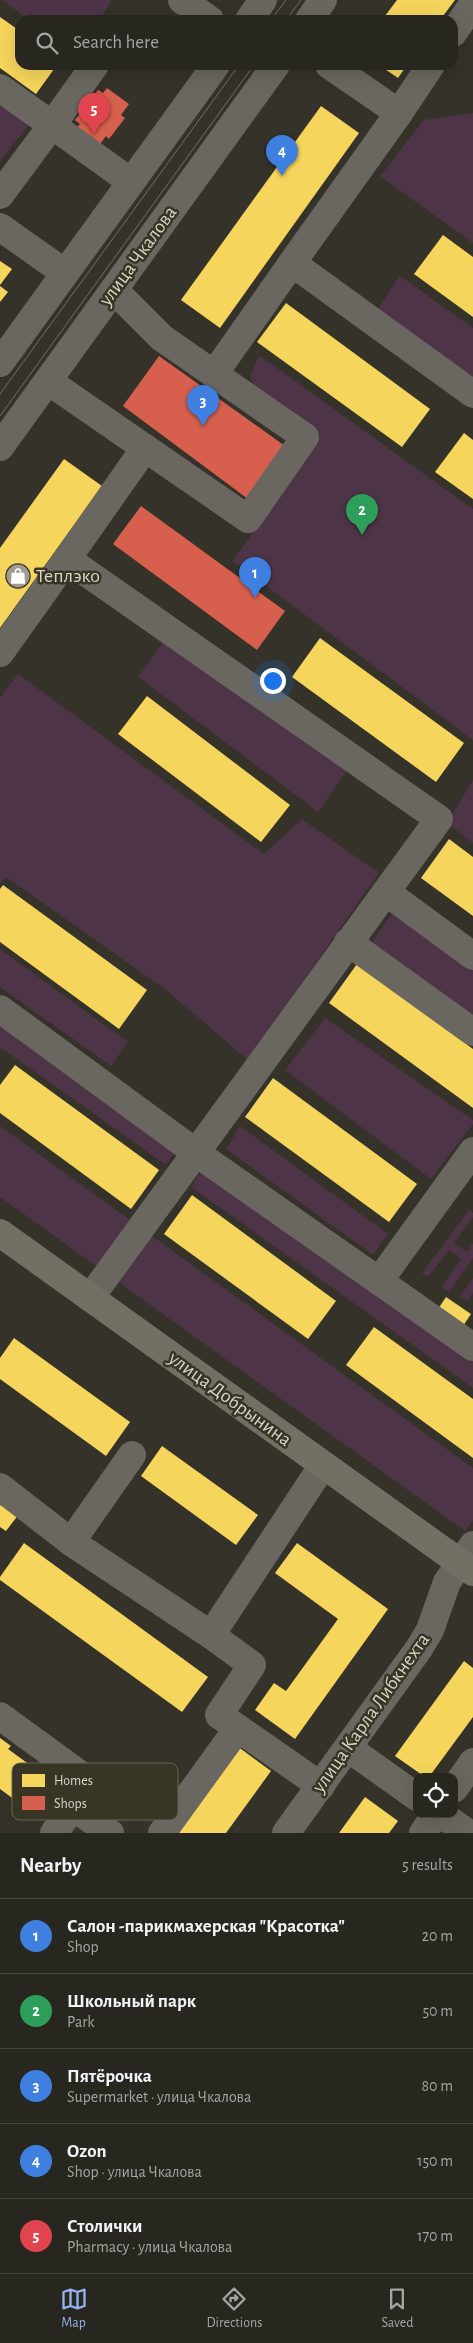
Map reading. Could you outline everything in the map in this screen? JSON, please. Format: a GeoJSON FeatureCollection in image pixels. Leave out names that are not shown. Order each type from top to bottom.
{"type":"FeatureCollection","features":[{"type":"Feature","properties":{"kind":"main road","name":"улица Добрынина"},"geometry":{"type":"LineString","coordinates":[[0,1233],[323,1465],[470,1562]]}},
{"type":"Feature","properties":{"kind":"street"},"geometry":{"type":"LineString","coordinates":[[182,0],[203,15]]}},
{"type":"Feature","properties":{"kind":"street"},"geometry":{"type":"LineString","coordinates":[[252,15],[263,0]]}},
{"type":"Feature","properties":{"kind":"street"},"geometry":{"type":"LineString","coordinates":[[312,15],[323,0]]}},
{"type":"Feature","properties":{"kind":"street"},"geometry":{"type":"LineString","coordinates":[[458,26],[473,4]]}},
{"type":"Feature","properties":{"kind":"street"},"geometry":{"type":"LineString","coordinates":[[2,188],[92,70]]}},
{"type":"Feature","properties":{"kind":"street"},"geometry":{"type":"LineString","coordinates":[[0,363],[212,70]]}},
{"type":"Feature","properties":{"kind":"street","name":"улица Чкалова"},"geometry":{"type":"LineString","coordinates":[[0,447],[272,70]]}},
{"type":"Feature","properties":{"kind":"street"},"geometry":{"type":"LineString","coordinates":[[336,70],[399,113]]}},
{"type":"Feature","properties":{"kind":"street"},"geometry":{"type":"LineString","coordinates":[[214,374],[428,70]]}},
{"type":"Feature","properties":{"kind":"street"},"geometry":{"type":"LineString","coordinates":[[0,88],[131,182]]}},
{"type":"Feature","properties":{"kind":"street"},"geometry":{"type":"LineString","coordinates":[[0,227],[65,273]]}},
{"type":"Feature","properties":{"kind":"street"},"geometry":{"type":"LineString","coordinates":[[292,263],[473,394]]}},
{"type":"Feature","properties":{"kind":"street"},"geometry":{"type":"LineString","coordinates":[[48,381],[248,519],[305,437],[162,338],[114,290]]}},
{"type":"Feature","properties":{"kind":"street"},"geometry":{"type":"LineString","coordinates":[[0,653],[145,448]]}},
{"type":"Feature","properties":{"kind":"street"},"geometry":{"type":"LineString","coordinates":[[68,559],[439,819],[90,1298]]}},
{"type":"Feature","properties":{"kind":"street"},"geometry":{"type":"LineString","coordinates":[[386,892],[473,956]]}},
{"type":"Feature","properties":{"kind":"street"},"geometry":{"type":"LineString","coordinates":[[348,942],[473,1032]]}},
{"type":"Feature","properties":{"kind":"street"},"geometry":{"type":"LineString","coordinates":[[0,1010],[196,1152],[473,1348]]}},
{"type":"Feature","properties":{"kind":"street"},"geometry":{"type":"LineString","coordinates":[[379,1281],[473,1151]]}},
{"type":"Feature","properties":{"kind":"street"},"geometry":{"type":"LineString","coordinates":[[71,1542],[132,1455]]}},
{"type":"Feature","properties":{"kind":"street"},"geometry":{"type":"LineString","coordinates":[[210,1635],[323,1465]]}},
{"type":"Feature","properties":{"kind":"street"},"geometry":{"type":"LineString","coordinates":[[0,1487],[71,1542],[252,1665],[219,1715],[321,1786]]}},
{"type":"Feature","properties":{"kind":"street","name":"улица Карла Либкнехта"},"geometry":{"type":"LineString","coordinates":[[286,1833],[420,1647],[430,1630],[442,1592],[470,1562]]}},
{"type":"Feature","properties":{"kind":"street"},"geometry":{"type":"LineString","coordinates":[[0,1716],[64,1763]]}},
{"type":"Feature","properties":{"kind":"street"},"geometry":{"type":"LineString","coordinates":[[178,1811],[238,1728]]}},
{"type":"Feature","properties":{"kind":"street"},"geometry":{"type":"LineString","coordinates":[[348,1748],[413,1794]]}},
{"type":"Feature","properties":{"kind":"street"},"geometry":{"type":"LineString","coordinates":[[458,1783],[473,1762]]}},
{"type":"Feature","properties":{"kind":"street"},"geometry":{"type":"LineString","coordinates":[[423,1833],[433,1818]]}},
{"type":"Feature","properties":{"kind":"street"},"geometry":{"type":"LineString","coordinates":[[447,1818],[468,1833]]}},
{"type":"Feature","properties":{"kind":"street"},"geometry":{"type":"LineString","coordinates":[[54,1833],[64,1820]]}},
{"type":"Feature","properties":{"kind":"street"},"geometry":{"type":"LineString","coordinates":[[92,1820],[110,1833]]}},
{"type":"Feature","properties":{"kind":"street"},"geometry":{"type":"LineString","coordinates":[[162,1833],[171,1820]]}},
{"type":"Feature","properties":{"kind":"shaded area"},"geometry":{"type":"Polygon","coordinates":[[[2,0],[112,0],[102,15],[22,15],[2,0]]]}},
{"type":"Feature","properties":{"kind":"shaded area"},"geometry":{"type":"Polygon","coordinates":[[[0,104],[29,125],[0,161],[0,104]]]}},
{"type":"Feature","properties":{"kind":"shaded area"},"geometry":{"type":"Polygon","coordinates":[[[473,113],[473,243],[380,176],[424,120],[473,113]]]}},
{"type":"Feature","properties":{"kind":"shaded area"},"geometry":{"type":"Polygon","coordinates":[[[400,276],[473,328],[473,380],[376,311],[400,276]]]}},
{"type":"Feature","properties":{"kind":"shaded area"},"geometry":{"type":"Polygon","coordinates":[[[259,355],[473,509],[473,740],[233,561],[320,435],[255,390],[250,375],[259,355]]]}},
{"type":"Feature","properties":{"kind":"shaded area"},"geometry":{"type":"Polygon","coordinates":[[[164,641],[348,769],[318,812],[138,677],[164,641]]]}},
{"type":"Feature","properties":{"kind":"shaded area"},"geometry":{"type":"Polygon","coordinates":[[[18,674],[264,854],[302,819],[379,873],[248,1060],[166,990],[6,877],[0,883],[0,698],[18,674]]]}},
{"type":"Feature","properties":{"kind":"shaded area"},"geometry":{"type":"Polygon","coordinates":[[[473,780],[473,843],[447,823],[473,780]]]}},
{"type":"Feature","properties":{"kind":"shaded area"},"geometry":{"type":"Polygon","coordinates":[[[395,909],[473,966],[473,1018],[371,944],[395,909]]]}},
{"type":"Feature","properties":{"kind":"shaded area"},"geometry":{"type":"Polygon","coordinates":[[[0,949],[128,1042],[111,1066],[0,987],[0,949]]]}},
{"type":"Feature","properties":{"kind":"shaded area"},"geometry":{"type":"Polygon","coordinates":[[[325,1018],[473,1120],[473,1124],[431,1179],[285,1070],[325,1018]]]}},
{"type":"Feature","properties":{"kind":"shaded area"},"geometry":{"type":"Polygon","coordinates":[[[0,1022],[176,1149],[166,1165],[0,1047],[0,1022]]]}},
{"type":"Feature","properties":{"kind":"shaded area"},"geometry":{"type":"Polygon","coordinates":[[[0,1126],[473,1468],[473,1520],[465,1531],[0,1197],[0,1126]]]}},
{"type":"Feature","properties":{"kind":"shaded area"},"geometry":{"type":"Polygon","coordinates":[[[240,1126],[388,1234],[373,1255],[226,1149],[240,1126]]]}},
{"type":"Feature","properties":{"kind":"shaded area"},"geometry":{"type":"Polygon","coordinates":[[[201,1171],[473,1359],[473,1388],[191,1187],[201,1171]]]}},
{"type":"Feature","properties":{"kind":"shaded area"},"geometry":{"type":"Polygon","coordinates":[[[469,1210],[473,1213],[473,1217],[454,1243],[467,1252],[473,1243],[473,1258],[449,1292],[442,1287],[461,1259],[449,1250],[428,1277],[422,1273],[469,1210]]]}},
{"type":"Feature","properties":{"kind":"shaded area"},"geometry":{"type":"Polygon","coordinates":[[[473,1278],[473,1293],[468,1301],[460,1296],[473,1278]]]}},
{"type":"Feature","properties":{"kind":"building: Homes"},"geometry":{"type":"Polygon","coordinates":[[[397,0],[455,0],[444,15],[386,15],[397,0]]]}},
{"type":"Feature","properties":{"kind":"building: Homes"},"geometry":{"type":"Polygon","coordinates":[[[0,17],[15,28],[15,70],[53,70],[36,94],[0,68],[0,17]]]}},
{"type":"Feature","properties":{"kind":"building: Homes"},"geometry":{"type":"Polygon","coordinates":[[[386,70],[404,70],[398,78],[386,70]]]}},
{"type":"Feature","properties":{"kind":"building: Homes"},"geometry":{"type":"Polygon","coordinates":[[[321,106],[359,133],[220,328],[181,300],[321,106]]]}},
{"type":"Feature","properties":{"kind":"building: Homes"},"geometry":{"type":"Polygon","coordinates":[[[443,235],[473,257],[473,317],[414,274],[443,235]]]}},
{"type":"Feature","properties":{"kind":"building: Homes"},"geometry":{"type":"Polygon","coordinates":[[[0,261],[12,269],[0,285],[0,261]]]}},
{"type":"Feature","properties":{"kind":"building: Homes"},"geometry":{"type":"Polygon","coordinates":[[[0,286],[8,292],[0,302],[0,286]]]}},
{"type":"Feature","properties":{"kind":"building: Homes"},"geometry":{"type":"Polygon","coordinates":[[[286,303],[430,409],[402,447],[257,342],[286,303]]]}},
{"type":"Feature","properties":{"kind":"building: Homes"},"geometry":{"type":"Polygon","coordinates":[[[464,433],[473,440],[473,499],[435,472],[464,433]]]}},
{"type":"Feature","properties":{"kind":"building: Homes"},"geometry":{"type":"Polygon","coordinates":[[[64,459],[102,486],[0,628],[0,548],[64,459]]]}},
{"type":"Feature","properties":{"kind":"building: Homes"},"geometry":{"type":"Polygon","coordinates":[[[320,638],[464,743],[436,782],[292,677],[320,638]]]}},
{"type":"Feature","properties":{"kind":"building: Homes"},"geometry":{"type":"Polygon","coordinates":[[[147,696],[290,805],[261,842],[118,734],[147,696]]]}},
{"type":"Feature","properties":{"kind":"building: Homes"},"geometry":{"type":"Polygon","coordinates":[[[449,839],[473,857],[473,916],[421,878],[449,839]]]}},
{"type":"Feature","properties":{"kind":"building: Homes"},"geometry":{"type":"Polygon","coordinates":[[[3,885],[147,990],[119,1029],[0,942],[0,889],[3,885]]]}},
{"type":"Feature","properties":{"kind":"building: Homes"},"geometry":{"type":"Polygon","coordinates":[[[357,964],[473,1049],[473,1108],[329,1003],[357,964]]]}},
{"type":"Feature","properties":{"kind":"building: Homes"},"geometry":{"type":"Polygon","coordinates":[[[15,1065],[159,1170],[131,1209],[0,1113],[0,1085],[15,1065]]]}},
{"type":"Feature","properties":{"kind":"building: Homes"},"geometry":{"type":"Polygon","coordinates":[[[273,1078],[417,1184],[389,1222],[245,1117],[273,1078]]]}},
{"type":"Feature","properties":{"kind":"building: Homes"},"geometry":{"type":"Polygon","coordinates":[[[192,1195],[336,1301],[308,1339],[164,1234],[192,1195]]]}},
{"type":"Feature","properties":{"kind":"building: Homes"},"geometry":{"type":"Polygon","coordinates":[[[446,1297],[471,1314],[463,1326],[438,1309],[446,1297]]]}},
{"type":"Feature","properties":{"kind":"building: Homes"},"geometry":{"type":"Polygon","coordinates":[[[374,1327],[473,1399],[473,1458],[346,1365],[374,1327]]]}},
{"type":"Feature","properties":{"kind":"building: Homes"},"geometry":{"type":"Polygon","coordinates":[[[14,1338],[130,1422],[106,1456],[0,1379],[0,1358],[14,1338]]]}},
{"type":"Feature","properties":{"kind":"building: Homes"},"geometry":{"type":"Polygon","coordinates":[[[162,1446],[258,1515],[236,1545],[141,1476],[162,1446]]]}},
{"type":"Feature","properties":{"kind":"building: Homes"},"geometry":{"type":"Polygon","coordinates":[[[2,1502],[19,1514],[6,1531],[0,1527],[0,1506],[2,1502]]]}},
{"type":"Feature","properties":{"kind":"building: Homes"},"geometry":{"type":"Polygon","coordinates":[[[24,1543],[208,1677],[182,1712],[0,1580],[0,1577],[24,1543]]]}},
{"type":"Feature","properties":{"kind":"building: Homes"},"geometry":{"type":"Polygon","coordinates":[[[297,1543],[388,1609],[295,1739],[255,1710],[274,1683],[286,1691],[338,1619],[275,1573],[297,1543]]]}},
{"type":"Feature","properties":{"kind":"building: Homes"},"geometry":{"type":"Polygon","coordinates":[[[464,1661],[473,1668],[473,1717],[432,1773],[419,1773],[395,1756],[464,1661]]]}},
{"type":"Feature","properties":{"kind":"building: Homes"},"geometry":{"type":"Polygon","coordinates":[[[0,1738],[11,1746],[8,1749],[27,1763],[12,1763],[12,1798],[0,1789],[0,1738]]]}},
{"type":"Feature","properties":{"kind":"building: Homes"},"geometry":{"type":"Polygon","coordinates":[[[237,1746],[271,1771],[226,1833],[174,1833],[237,1746]]]}},
{"type":"Feature","properties":{"kind":"building: Homes"},"geometry":{"type":"Polygon","coordinates":[[[365,1797],[398,1821],[389,1833],[339,1833],[365,1797]]]}},
{"type":"Feature","properties":{"kind":"building: Shops"},"geometry":{"type":"Polygon","coordinates":[[[107,88],[129,104],[121,115],[125,118],[109,139],[106,136],[98,147],[75,130],[80,124],[75,120],[98,90],[103,93],[107,88]]]}},
{"type":"Feature","properties":{"kind":"building: Shops"},"geometry":{"type":"Polygon","coordinates":[[[159,356],[285,446],[248,499],[123,406],[159,356]]]}},
{"type":"Feature","properties":{"kind":"building: Shops"},"geometry":{"type":"Polygon","coordinates":[[[141,506],[285,611],[257,650],[113,544],[141,506]]]}},
{"type":"Feature","properties":{"kind":"tram line"},"geometry":{"type":"LineString","coordinates":[[275,15],[286,0]]}},
{"type":"Feature","properties":{"kind":"tram line"},"geometry":{"type":"LineString","coordinates":[[290,15],[301,0]]}},
{"type":"Feature","properties":{"kind":"tram line"},"geometry":{"type":"LineString","coordinates":[[0,394],[235,70]]}},
{"type":"Feature","properties":{"kind":"tram line"},"geometry":{"type":"LineString","coordinates":[[0,416],[250,70]]}},
{"type":"Feature","properties":{"kind":"place","name":"Столички"},"geometry":{"type":"Point","coordinates":[94,134]}},
{"type":"Feature","properties":{"kind":"place","name":"Ozon"},"geometry":{"type":"Point","coordinates":[282,176]}},
{"type":"Feature","properties":{"kind":"place","name":"Пятёрочка"},"geometry":{"type":"Point","coordinates":[203,426]}},
{"type":"Feature","properties":{"kind":"place","name":"Школьный парк"},"geometry":{"type":"Point","coordinates":[362,535]}},
{"type":"Feature","properties":{"kind":"place","name":"Теплэко"},"geometry":{"type":"Point","coordinates":[18,576]}},
{"type":"Feature","properties":{"kind":"place","name":"Салон -парикмахерская \"Красотка\""},"geometry":{"type":"Point","coordinates":[255,598]}}]}
